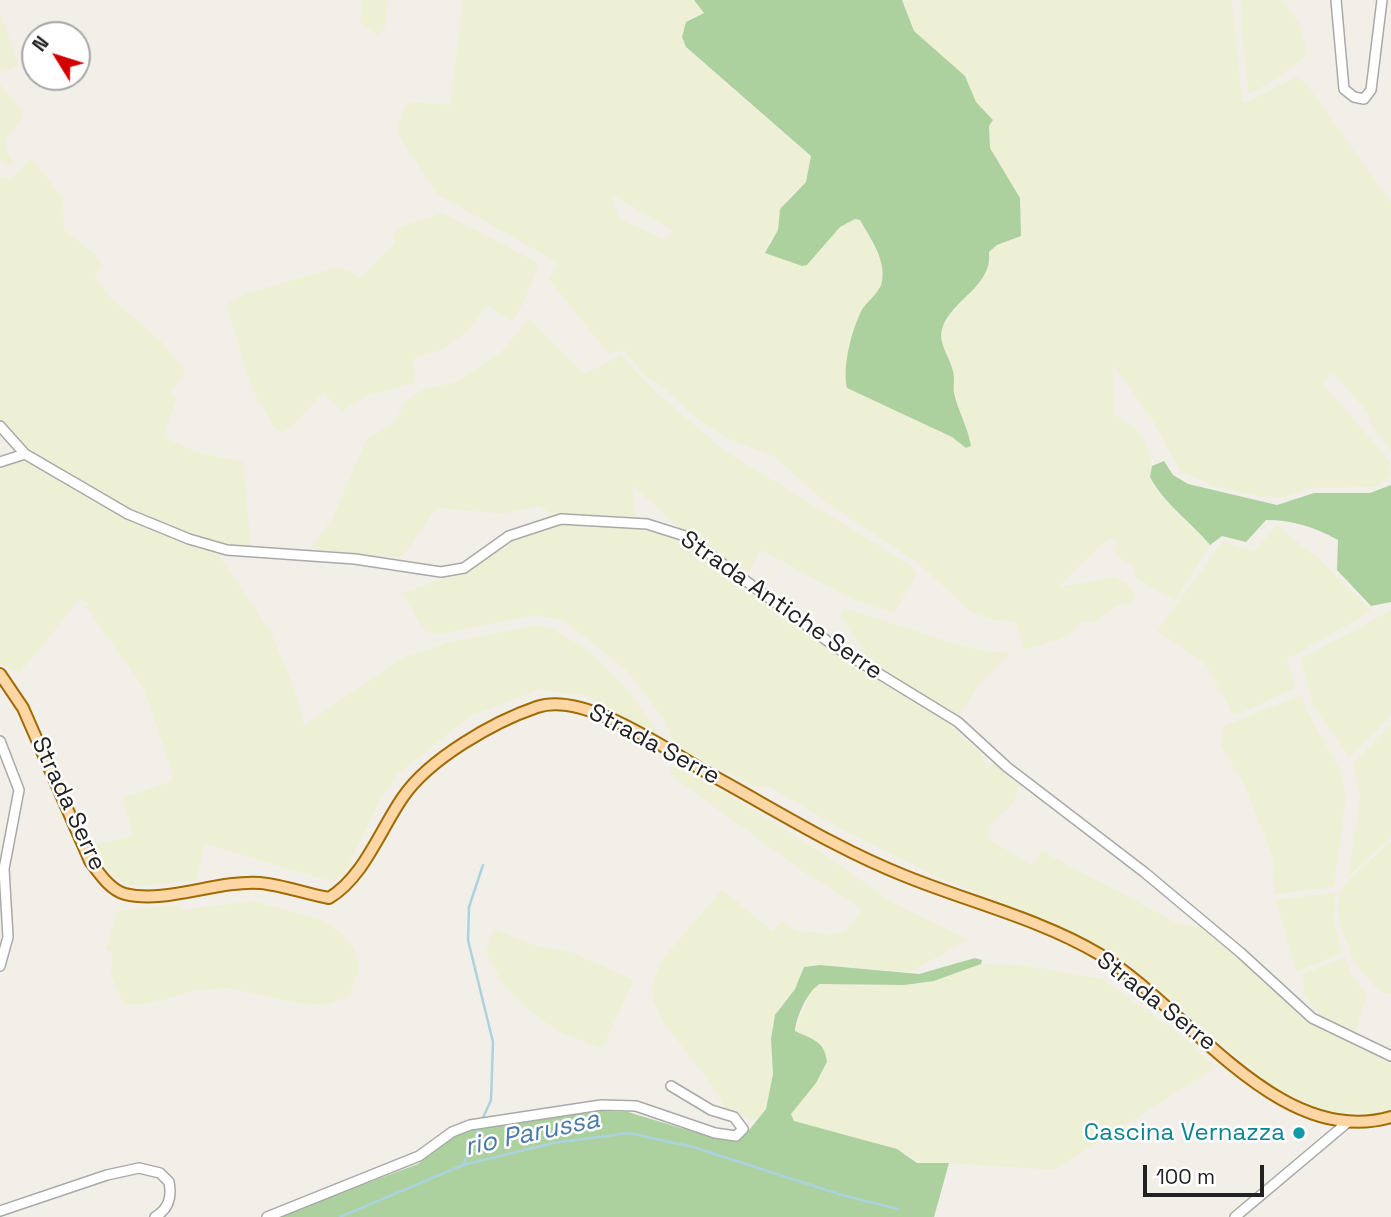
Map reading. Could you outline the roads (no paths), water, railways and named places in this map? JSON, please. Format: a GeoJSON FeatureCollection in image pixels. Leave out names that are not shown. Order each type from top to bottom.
{"type":"FeatureCollection","features":[{"type":"Feature","properties":{"kind":"main road","name":"Strada Serre"},"geometry":{"type":"LineString","coordinates":[[0,674],[23,708],[90,861],[103,879],[123,894],[150,896],[232,883],[262,883],[329,898],[346,887],[404,795],[430,766],[497,726],[539,706],[565,702],[593,709],[788,817],[902,875],[1100,954],[1264,1089],[1306,1113],[1348,1122],[1376,1121],[1391,1117]]}},
{"type":"Feature","properties":{"kind":"street"},"geometry":{"type":"LineString","coordinates":[[1336,0],[1344,89],[1354,97],[1364,99],[1371,90],[1381,0]]}},
{"type":"Feature","properties":{"kind":"street","name":"Strada Antiche Serre"},"geometry":{"type":"LineString","coordinates":[[0,426],[25,454],[128,514],[189,539],[227,550],[355,559],[441,572],[464,568],[509,536],[561,519],[647,524],[685,536],[837,648],[958,722],[1007,767],[1144,872],[1222,937],[1312,1018],[1391,1056]]}},
{"type":"Feature","properties":{"kind":"street"},"geometry":{"type":"LineString","coordinates":[[0,462],[25,454]]}},
{"type":"Feature","properties":{"kind":"street","name":"Strada Serre"},"geometry":{"type":"LineString","coordinates":[[0,741],[19,790],[4,869],[8,937],[0,966]]}},
{"type":"Feature","properties":{"kind":"street"},"geometry":{"type":"LineString","coordinates":[[267,1217],[419,1156],[452,1132],[475,1124],[601,1105],[636,1106],[715,1133],[736,1136],[743,1129],[734,1117],[711,1110],[671,1086]]}},
{"type":"Feature","properties":{"kind":"street"},"geometry":{"type":"LineString","coordinates":[[1235,1217],[1348,1122]]}},
{"type":"Feature","properties":{"kind":"street"},"geometry":{"type":"LineString","coordinates":[[0,1211],[107,1175],[139,1168],[160,1173],[169,1182],[169,1203],[164,1212],[156,1217]]}},
{"type":"Feature","properties":{"kind":"waterway"},"geometry":{"type":"LineString","coordinates":[[482,1120],[491,1100],[493,1042],[468,940],[469,907],[483,865]]}},
{"type":"Feature","properties":{"kind":"waterway"},"geometry":{"type":"LineString","coordinates":[[463,1165],[480,1126]]}},
{"type":"Feature","properties":{"kind":"waterway","name":"rio Parussa"},"geometry":{"type":"LineString","coordinates":[[340,1217],[463,1165],[553,1143],[629,1133],[693,1147],[842,1195],[898,1209]]}},
{"type":"Feature","properties":{"kind":"place","name":"Cascina Vernazza"},"geometry":{"type":"Point","coordinates":[1299,1133]}}]}
